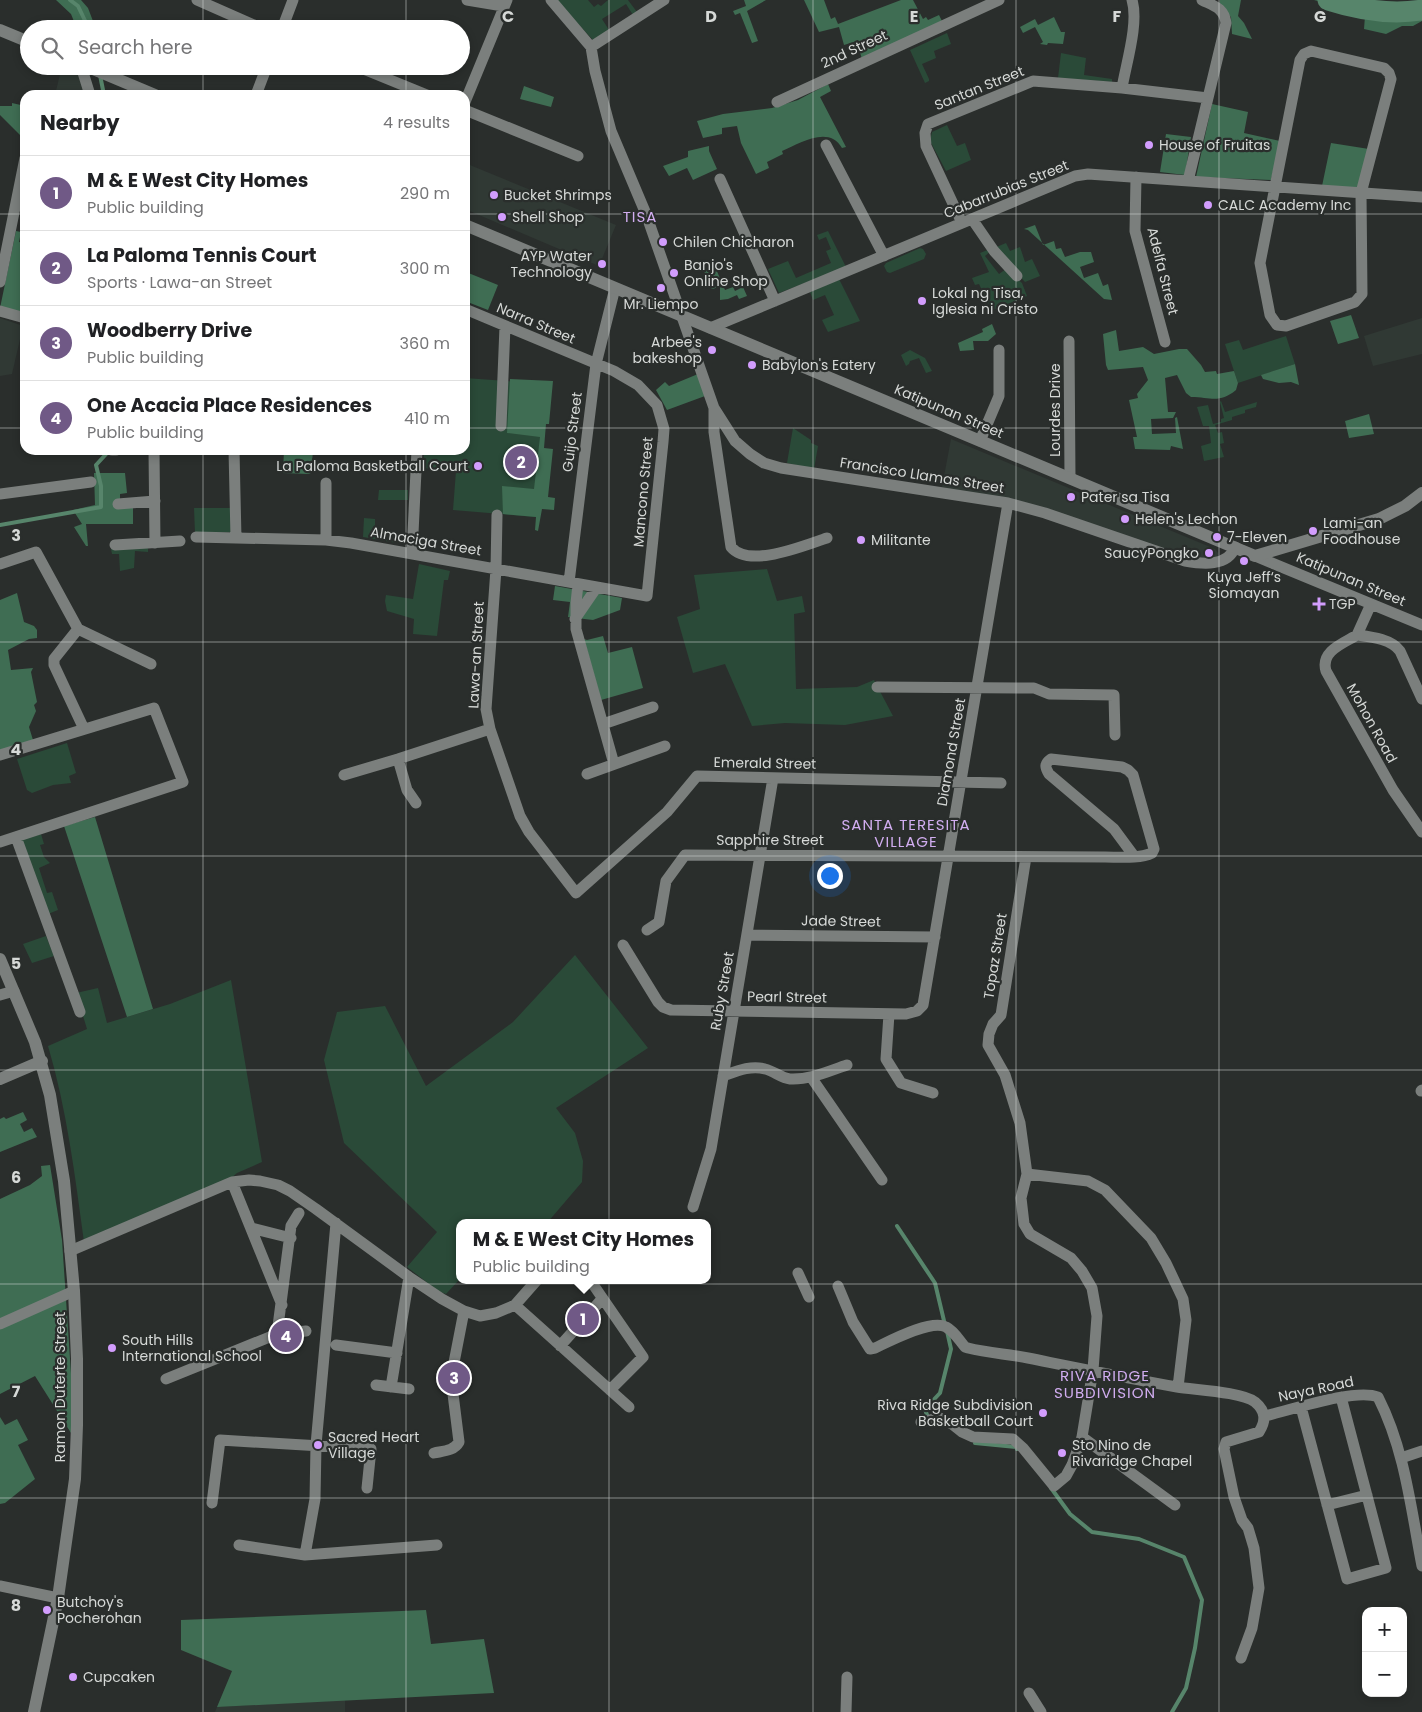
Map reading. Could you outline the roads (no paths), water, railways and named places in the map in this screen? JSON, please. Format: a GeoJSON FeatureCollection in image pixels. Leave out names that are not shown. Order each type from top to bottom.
{"type":"FeatureCollection","features":[{"type":"Feature","properties":{"kind":"main road"},"geometry":{"type":"LineString","coordinates":[[0,30],[20,38]]}},
{"type":"Feature","properties":{"kind":"main road"},"geometry":{"type":"LineString","coordinates":[[107,75],[142,90]]}},
{"type":"Feature","properties":{"kind":"main road","name":"Katipunan Street"},"geometry":{"type":"LineString","coordinates":[[470,227],[1255,556]]}},
{"type":"Feature","properties":{"kind":"main road"},"geometry":{"type":"LineString","coordinates":[[1255,556],[1379,519],[1405,506],[1422,493]]}},
{"type":"Feature","properties":{"kind":"main road","name":"Ramon Duterte Street"},"geometry":{"type":"LineString","coordinates":[[0,959],[42,1061],[50,1095],[60,1152],[74,1291],[77,1369],[76,1465],[58,1598],[34,1712]]}},
{"type":"Feature","properties":{"kind":"main road"},"geometry":{"type":"LineString","coordinates":[[0,1079],[42,1061]]}},
{"type":"Feature","properties":{"kind":"street"},"geometry":{"type":"LineString","coordinates":[[197,0],[243,20]]}},
{"type":"Feature","properties":{"kind":"street"},"geometry":{"type":"LineString","coordinates":[[285,20],[293,0]]}},
{"type":"Feature","properties":{"kind":"street"},"geometry":{"type":"LineString","coordinates":[[467,0],[505,3],[470,90]]}},
{"type":"Feature","properties":{"kind":"street"},"geometry":{"type":"LineString","coordinates":[[551,0],[591,47],[664,0]]}},
{"type":"Feature","properties":{"kind":"street","name":"2nd Street"},"geometry":{"type":"LineString","coordinates":[[777,102],[998,0]]}},
{"type":"Feature","properties":{"kind":"street"},"geometry":{"type":"LineString","coordinates":[[1122,88],[1134,23],[1135,9],[1132,0]]}},
{"type":"Feature","properties":{"kind":"street"},"geometry":{"type":"LineString","coordinates":[[1188,181],[1226,23],[1224,15],[1217,7],[1202,0]]}},
{"type":"Feature","properties":{"kind":"street","name":"Francisco Llamas Street"},"geometry":{"type":"LineString","coordinates":[[591,47],[610,131],[646,214],[669,275],[714,408],[735,441],[750,454],[764,463],[781,468],[1008,503],[1045,513],[1185,561],[1222,562],[1233,554],[1235,547]]}},
{"type":"Feature","properties":{"kind":"street"},"geometry":{"type":"LineString","coordinates":[[1311,51],[1384,68],[1389,73],[1391,80],[1361,193],[1362,294],[1355,302],[1286,326],[1277,325],[1270,315],[1260,264],[1274,187],[1300,60],[1304,54],[1311,51]]}},
{"type":"Feature","properties":{"kind":"street"},"geometry":{"type":"LineString","coordinates":[[84,75],[88,90]]}},
{"type":"Feature","properties":{"kind":"street"},"geometry":{"type":"LineString","coordinates":[[258,90],[264,75]]}},
{"type":"Feature","properties":{"kind":"street"},"geometry":{"type":"LineString","coordinates":[[378,75],[415,90]]}},
{"type":"Feature","properties":{"kind":"street","name":"Santan Street"},"geometry":{"type":"LineString","coordinates":[[967,221],[926,146],[925,134],[928,124],[1033,81],[1122,88],[1208,98]]}},
{"type":"Feature","properties":{"kind":"street"},"geometry":{"type":"LineString","coordinates":[[470,112],[578,156]]}},
{"type":"Feature","properties":{"kind":"street"},"geometry":{"type":"LineString","coordinates":[[826,145],[884,256]]}},
{"type":"Feature","properties":{"kind":"street","name":"Cabarrubias Street"},"geometry":{"type":"LineString","coordinates":[[710,328],[1075,176],[1088,174],[1422,197]]}},
{"type":"Feature","properties":{"kind":"street","name":"Adelfa Street"},"geometry":{"type":"LineString","coordinates":[[1136,177],[1136,231],[1165,342]]}},
{"type":"Feature","properties":{"kind":"street"},"geometry":{"type":"LineString","coordinates":[[720,179],[775,301]]}},
{"type":"Feature","properties":{"kind":"street"},"geometry":{"type":"LineString","coordinates":[[0,282],[20,183]]}},
{"type":"Feature","properties":{"kind":"street"},"geometry":{"type":"LineString","coordinates":[[967,221],[1017,276]]}},
{"type":"Feature","properties":{"kind":"street","name":"Guijo Street"},"geometry":{"type":"LineString","coordinates":[[614,764],[576,629],[574,583],[596,364],[615,288]]}},
{"type":"Feature","properties":{"kind":"street"},"geometry":{"type":"LineString","coordinates":[[0,311],[20,317]]}},
{"type":"Feature","properties":{"kind":"street","name":"Narra Street"},"geometry":{"type":"LineString","coordinates":[[470,311],[596,364]]}},
{"type":"Feature","properties":{"kind":"street"},"geometry":{"type":"LineString","coordinates":[[501,426],[505,326]]}},
{"type":"Feature","properties":{"kind":"street","name":"Lourdes Drive"},"geometry":{"type":"LineString","coordinates":[[1069,341],[1070,478]]}},
{"type":"Feature","properties":{"kind":"street"},"geometry":{"type":"LineString","coordinates":[[980,441],[999,396],[999,350]]}},
{"type":"Feature","properties":{"kind":"street","name":"Mancono Street"},"geometry":{"type":"LineString","coordinates":[[596,364],[614,371],[638,385],[657,405],[664,429],[647,596]]}},
{"type":"Feature","properties":{"kind":"street"},"geometry":{"type":"LineString","coordinates":[[714,408],[714,432],[734,551],[741,554],[768,556],[827,538]]}},
{"type":"Feature","properties":{"kind":"street"},"geometry":{"type":"LineString","coordinates":[[154,455],[155,542]]}},
{"type":"Feature","properties":{"kind":"street"},"geometry":{"type":"LineString","coordinates":[[234,455],[236,538]]}},
{"type":"Feature","properties":{"kind":"street"},"geometry":{"type":"LineString","coordinates":[[412,554],[417,455]]}},
{"type":"Feature","properties":{"kind":"street"},"geometry":{"type":"LineString","coordinates":[[0,494],[90,482]]}},
{"type":"Feature","properties":{"kind":"street"},"geometry":{"type":"LineString","coordinates":[[326,483],[326,540]]}},
{"type":"Feature","properties":{"kind":"street"},"geometry":{"type":"LineString","coordinates":[[118,504],[155,501]]}},
{"type":"Feature","properties":{"kind":"street","name":"Diamond Street"},"geometry":{"type":"LineString","coordinates":[[923,1005],[1008,503]]}},
{"type":"Feature","properties":{"kind":"street","name":"Lawa-an Street"},"geometry":{"type":"LineString","coordinates":[[497,515],[496,569],[486,710],[490,729],[520,816],[529,832],[576,893]]}},
{"type":"Feature","properties":{"kind":"street","name":"Almaciga Street"},"geometry":{"type":"LineString","coordinates":[[196,537],[326,540],[647,596]]}},
{"type":"Feature","properties":{"kind":"street"},"geometry":{"type":"LineString","coordinates":[[115,545],[180,541]]}},
{"type":"Feature","properties":{"kind":"street"},"geometry":{"type":"LineString","coordinates":[[0,564],[36,552],[78,629],[151,664]]}},
{"type":"Feature","properties":{"kind":"street","name":"Katipunan Street"},"geometry":{"type":"LineString","coordinates":[[1255,556],[1422,625]]}},
{"type":"Feature","properties":{"kind":"street"},"geometry":{"type":"LineString","coordinates":[[575,620],[597,587]]}},
{"type":"Feature","properties":{"kind":"street"},"geometry":{"type":"LineString","coordinates":[[1370,604],[1357,635],[1388,642],[1396,646],[1422,698]]}},
{"type":"Feature","properties":{"kind":"street"},"geometry":{"type":"LineString","coordinates":[[78,629],[54,659],[54,665],[84,729]]}},
{"type":"Feature","properties":{"kind":"street","name":"Mohon Road"},"geometry":{"type":"LineString","coordinates":[[1357,635],[1336,647],[1327,657],[1324,666],[1393,790],[1422,832]]}},
{"type":"Feature","properties":{"kind":"street"},"geometry":{"type":"LineString","coordinates":[[877,687],[1034,688],[1049,694],[1114,694],[1115,734]]}},
{"type":"Feature","properties":{"kind":"street"},"geometry":{"type":"LineString","coordinates":[[603,724],[653,707]]}},
{"type":"Feature","properties":{"kind":"street"},"geometry":{"type":"LineString","coordinates":[[0,756],[154,708],[183,782],[0,842]]}},
{"type":"Feature","properties":{"kind":"street"},"geometry":{"type":"LineString","coordinates":[[344,775],[490,729]]}},
{"type":"Feature","properties":{"kind":"street"},"geometry":{"type":"LineString","coordinates":[[587,774],[665,746]]}},
{"type":"Feature","properties":{"kind":"street"},"geometry":{"type":"LineString","coordinates":[[398,759],[407,790],[416,803]]}},
{"type":"Feature","properties":{"kind":"street","name":"Sapphire Street"},"geometry":{"type":"LineString","coordinates":[[647,930],[659,922],[666,882],[684,855],[1026,857],[1134,856],[1152,853],[1154,849],[1133,775],[1128,770],[1122,767],[1051,759],[1046,763],[1045,768],[1049,774],[1114,829],[1134,856]]}},
{"type":"Feature","properties":{"kind":"street","name":"Emerald Street"},"geometry":{"type":"LineString","coordinates":[[576,893],[667,812],[697,776],[1001,784]]}},
{"type":"Feature","properties":{"kind":"street","name":"Ruby Street"},"geometry":{"type":"LineString","coordinates":[[693,1207],[711,1149],[773,778]]}},
{"type":"Feature","properties":{"kind":"street"},"geometry":{"type":"LineString","coordinates":[[16,837],[80,1012]]}},
{"type":"Feature","properties":{"kind":"street","name":"Topaz Street"},"geometry":{"type":"LineString","coordinates":[[924,1421],[940,1418],[973,1437],[1013,1439],[1023,1448],[1054,1486],[1066,1476],[1082,1438],[1093,1370],[1097,1316],[1092,1288],[1082,1271],[1071,1258],[1030,1234],[1024,1224],[1021,1198],[1026,1174],[1020,1123],[1005,1075],[988,1045],[989,1034],[993,1024],[1001,1015],[1026,857]]}},
{"type":"Feature","properties":{"kind":"street","name":"Jade Street"},"geometry":{"type":"LineString","coordinates":[[747,935],[935,937]]}},
{"type":"Feature","properties":{"kind":"street","name":"Pearl Street"},"geometry":{"type":"LineString","coordinates":[[622,945],[658,1002],[670,1010],[906,1014],[917,1011],[923,1005]]}},
{"type":"Feature","properties":{"kind":"street"},"geometry":{"type":"LineString","coordinates":[[0,995],[14,991]]}},
{"type":"Feature","properties":{"kind":"street"},"geometry":{"type":"LineString","coordinates":[[889,1014],[886,1060],[901,1083],[933,1093]]}},
{"type":"Feature","properties":{"kind":"street"},"geometry":{"type":"LineString","coordinates":[[723,1076],[752,1067],[766,1069],[790,1079],[811,1077],[847,1066]]}},
{"type":"Feature","properties":{"kind":"street"},"geometry":{"type":"LineString","coordinates":[[811,1077],[882,1180]]}},
{"type":"Feature","properties":{"kind":"street"},"geometry":{"type":"LineString","coordinates":[[1026,1174],[1088,1180],[1105,1190],[1151,1238],[1166,1263],[1183,1299],[1186,1320],[1178,1387]]}},
{"type":"Feature","properties":{"kind":"street"},"geometry":{"type":"LineString","coordinates":[[70,1251],[232,1182],[249,1180],[278,1185],[290,1191],[409,1277],[464,1311],[480,1316],[496,1313],[515,1306],[534,1284]]}},
{"type":"Feature","properties":{"kind":"street"},"geometry":{"type":"LineString","coordinates":[[232,1182],[282,1305]]}},
{"type":"Feature","properties":{"kind":"street"},"geometry":{"type":"LineString","coordinates":[[277,1334],[291,1226],[299,1212]]}},
{"type":"Feature","properties":{"kind":"street"},"geometry":{"type":"LineString","coordinates":[[305,1555],[315,1499],[316,1445],[336,1223]]}},
{"type":"Feature","properties":{"kind":"street"},"geometry":{"type":"LineString","coordinates":[[251,1228],[290,1238]]}},
{"type":"Feature","properties":{"kind":"street"},"geometry":{"type":"LineString","coordinates":[[798,1273],[809,1296]]}},
{"type":"Feature","properties":{"kind":"street"},"geometry":{"type":"LineString","coordinates":[[391,1387],[409,1277]]}},
{"type":"Feature","properties":{"kind":"street"},"geometry":{"type":"LineString","coordinates":[[593,1284],[643,1357],[610,1390]]}},
{"type":"Feature","properties":{"kind":"street"},"geometry":{"type":"LineString","coordinates":[[838,1286],[853,1322],[870,1349],[936,1324],[951,1330],[962,1343],[1178,1387],[1240,1396],[1254,1401],[1265,1416],[1264,1424],[1259,1432],[1226,1442],[1224,1449],[1234,1497],[1242,1520],[1248,1528],[1254,1548],[1259,1588],[1252,1628],[1241,1658]]}},
{"type":"Feature","properties":{"kind":"street"},"geometry":{"type":"LineString","coordinates":[[0,1324],[74,1291]]}},
{"type":"Feature","properties":{"kind":"street"},"geometry":{"type":"LineString","coordinates":[[560,1346],[602,1299]]}},
{"type":"Feature","properties":{"kind":"street"},"geometry":{"type":"LineString","coordinates":[[515,1306],[629,1407]]}},
{"type":"Feature","properties":{"kind":"street"},"geometry":{"type":"LineString","coordinates":[[434,1453],[452,1449],[456,1447],[458,1442],[451,1378],[464,1311]]}},
{"type":"Feature","properties":{"kind":"street"},"geometry":{"type":"LineString","coordinates":[[166,1378],[277,1334],[306,1331]]}},
{"type":"Feature","properties":{"kind":"street"},"geometry":{"type":"LineString","coordinates":[[336,1345],[397,1353]]}},
{"type":"Feature","properties":{"kind":"street"},"geometry":{"type":"LineString","coordinates":[[376,1385],[409,1389]]}},
{"type":"Feature","properties":{"kind":"street","name":"Naya Road"},"geometry":{"type":"LineString","coordinates":[[1265,1416],[1342,1398],[1370,1394],[1378,1398],[1390,1420],[1417,1509],[1422,1566]]}},
{"type":"Feature","properties":{"kind":"street"},"geometry":{"type":"LineString","coordinates":[[1301,1407],[1347,1579],[1386,1568],[1342,1398]]}},
{"type":"Feature","properties":{"kind":"street"},"geometry":{"type":"LineString","coordinates":[[1082,1438],[1175,1505]]}},
{"type":"Feature","properties":{"kind":"street"},"geometry":{"type":"LineString","coordinates":[[212,1503],[220,1440],[371,1449],[367,1488]]}},
{"type":"Feature","properties":{"kind":"street"},"geometry":{"type":"LineString","coordinates":[[1401,1458],[1422,1451]]}},
{"type":"Feature","properties":{"kind":"street"},"geometry":{"type":"LineString","coordinates":[[1327,1505],[1367,1495]]}},
{"type":"Feature","properties":{"kind":"street"},"geometry":{"type":"LineString","coordinates":[[239,1545],[305,1555],[437,1544]]}},
{"type":"Feature","properties":{"kind":"street"},"geometry":{"type":"LineString","coordinates":[[0,1586],[58,1598]]}},
{"type":"Feature","properties":{"kind":"street"},"geometry":{"type":"LineString","coordinates":[[846,1712],[847,1677]]}},
{"type":"Feature","properties":{"kind":"street"},"geometry":{"type":"LineString","coordinates":[[1029,1693],[1041,1712]]}},
{"type":"Feature","properties":{"kind":"waterway"},"geometry":{"type":"LineString","coordinates":[[70,0],[78,6],[85,20]]}},
{"type":"Feature","properties":{"kind":"waterway"},"geometry":{"type":"LineString","coordinates":[[1328,0],[1375,11],[1422,10]]}},
{"type":"Feature","properties":{"kind":"waterway"},"geometry":{"type":"LineString","coordinates":[[100,75],[103,90]]}},
{"type":"Feature","properties":{"kind":"waterway"},"geometry":{"type":"LineString","coordinates":[[0,525],[101,507],[101,486],[96,465],[105,455]]}},
{"type":"Feature","properties":{"kind":"waterway"},"geometry":{"type":"LineString","coordinates":[[897,1226],[935,1283],[945,1325]]}},
{"type":"Feature","properties":{"kind":"waterway"},"geometry":{"type":"LineString","coordinates":[[928,1418],[925,1409],[940,1393],[951,1349],[947,1331]]}},
{"type":"Feature","properties":{"kind":"waterway"},"geometry":{"type":"LineString","coordinates":[[975,1443],[1016,1447],[1017,1449]]}},
{"type":"Feature","properties":{"kind":"waterway"},"geometry":{"type":"LineString","coordinates":[[1051,1488],[1070,1514],[1092,1532],[1139,1539],[1184,1557],[1202,1600],[1195,1648],[1186,1688],[1172,1712]]}},
{"type":"Feature","properties":{"kind":"place","name":"House of Fruitas"},"geometry":{"type":"Point","coordinates":[1149,145]}},
{"type":"Feature","properties":{"kind":"place","name":"Bucket Shrimps"},"geometry":{"type":"Point","coordinates":[494,195]}},
{"type":"Feature","properties":{"kind":"place","name":"CALC Academy Inc"},"geometry":{"type":"Point","coordinates":[1208,205]}},
{"type":"Feature","properties":{"kind":"place","name":"Shell Shop"},"geometry":{"type":"Point","coordinates":[502,217]}},
{"type":"Feature","properties":{"kind":"place","name":"Chilen Chicharon"},"geometry":{"type":"Point","coordinates":[663,242]}},
{"type":"Feature","properties":{"kind":"place","name":"AYP Water Technology"},"geometry":{"type":"Point","coordinates":[602,264]}},
{"type":"Feature","properties":{"kind":"place","name":"Banjo's Online Shop"},"geometry":{"type":"Point","coordinates":[674,273]}},
{"type":"Feature","properties":{"kind":"place","name":"Mr. Liempo"},"geometry":{"type":"Point","coordinates":[661,288]}},
{"type":"Feature","properties":{"kind":"place","name":"Lokal ng Tisa, Iglesia ni Cristo"},"geometry":{"type":"Point","coordinates":[922,301]}},
{"type":"Feature","properties":{"kind":"place","name":"Arbee's bakeshop"},"geometry":{"type":"Point","coordinates":[712,350]}},
{"type":"Feature","properties":{"kind":"place","name":"Babylon's Eatery"},"geometry":{"type":"Point","coordinates":[752,365]}},
{"type":"Feature","properties":{"kind":"place","name":"La Paloma Tennis Court"},"geometry":{"type":"Point","coordinates":[521,462]}},
{"type":"Feature","properties":{"kind":"place","name":"La Paloma Basketball Court"},"geometry":{"type":"Point","coordinates":[478,466]}},
{"type":"Feature","properties":{"kind":"place","name":"Pater sa Tisa"},"geometry":{"type":"Point","coordinates":[1071,497]}},
{"type":"Feature","properties":{"kind":"place","name":"Helen's Lechon"},"geometry":{"type":"Point","coordinates":[1125,519]}},
{"type":"Feature","properties":{"kind":"place","name":"Lami-an Foodhouse"},"geometry":{"type":"Point","coordinates":[1313,531]}},
{"type":"Feature","properties":{"kind":"place","name":"7-Eleven"},"geometry":{"type":"Point","coordinates":[1217,537]}},
{"type":"Feature","properties":{"kind":"place","name":"Militante"},"geometry":{"type":"Point","coordinates":[861,540]}},
{"type":"Feature","properties":{"kind":"place","name":"SaucyPongko"},"geometry":{"type":"Point","coordinates":[1209,553]}},
{"type":"Feature","properties":{"kind":"place","name":"Kuya Jeff‘s Siomayan"},"geometry":{"type":"Point","coordinates":[1244,561]}},
{"type":"Feature","properties":{"kind":"place","name":"TGP"},"geometry":{"type":"Point","coordinates":[1319,604]}},
{"type":"Feature","properties":{"kind":"place","name":"M & E West City Homes"},"geometry":{"type":"Point","coordinates":[583,1319]}},
{"type":"Feature","properties":{"kind":"place","name":"One Acacia Place Residences"},"geometry":{"type":"Point","coordinates":[286,1336]}},
{"type":"Feature","properties":{"kind":"place","name":"South Hills International School"},"geometry":{"type":"Point","coordinates":[112,1348]}},
{"type":"Feature","properties":{"kind":"place","name":"Woodberry Drive"},"geometry":{"type":"Point","coordinates":[454,1378]}},
{"type":"Feature","properties":{"kind":"place","name":"Riva Ridge Subdivision Basketball Court"},"geometry":{"type":"Point","coordinates":[1043,1413]}},
{"type":"Feature","properties":{"kind":"place","name":"Sacred Heart Village"},"geometry":{"type":"Point","coordinates":[318,1445]}},
{"type":"Feature","properties":{"kind":"place","name":"Sto Nino de Rivaridge Chapel"},"geometry":{"type":"Point","coordinates":[1062,1453]}},
{"type":"Feature","properties":{"kind":"place","name":"Butchoy's Pocherohan"},"geometry":{"type":"Point","coordinates":[47,1610]}},
{"type":"Feature","properties":{"kind":"place","name":"Cupcaken"},"geometry":{"type":"Point","coordinates":[73,1677]}},
{"type":"Feature","properties":{"kind":"district","name":"TISA"},"geometry":{"type":"Point","coordinates":[640,216]}},
{"type":"Feature","properties":{"kind":"district","name":"SANTA TERESITA VILLAGE"},"geometry":{"type":"Point","coordinates":[906,832]}},
{"type":"Feature","properties":{"kind":"district","name":"RIVA RIDGE SUBDIVISION"},"geometry":{"type":"Point","coordinates":[1105,1384]}}]}
